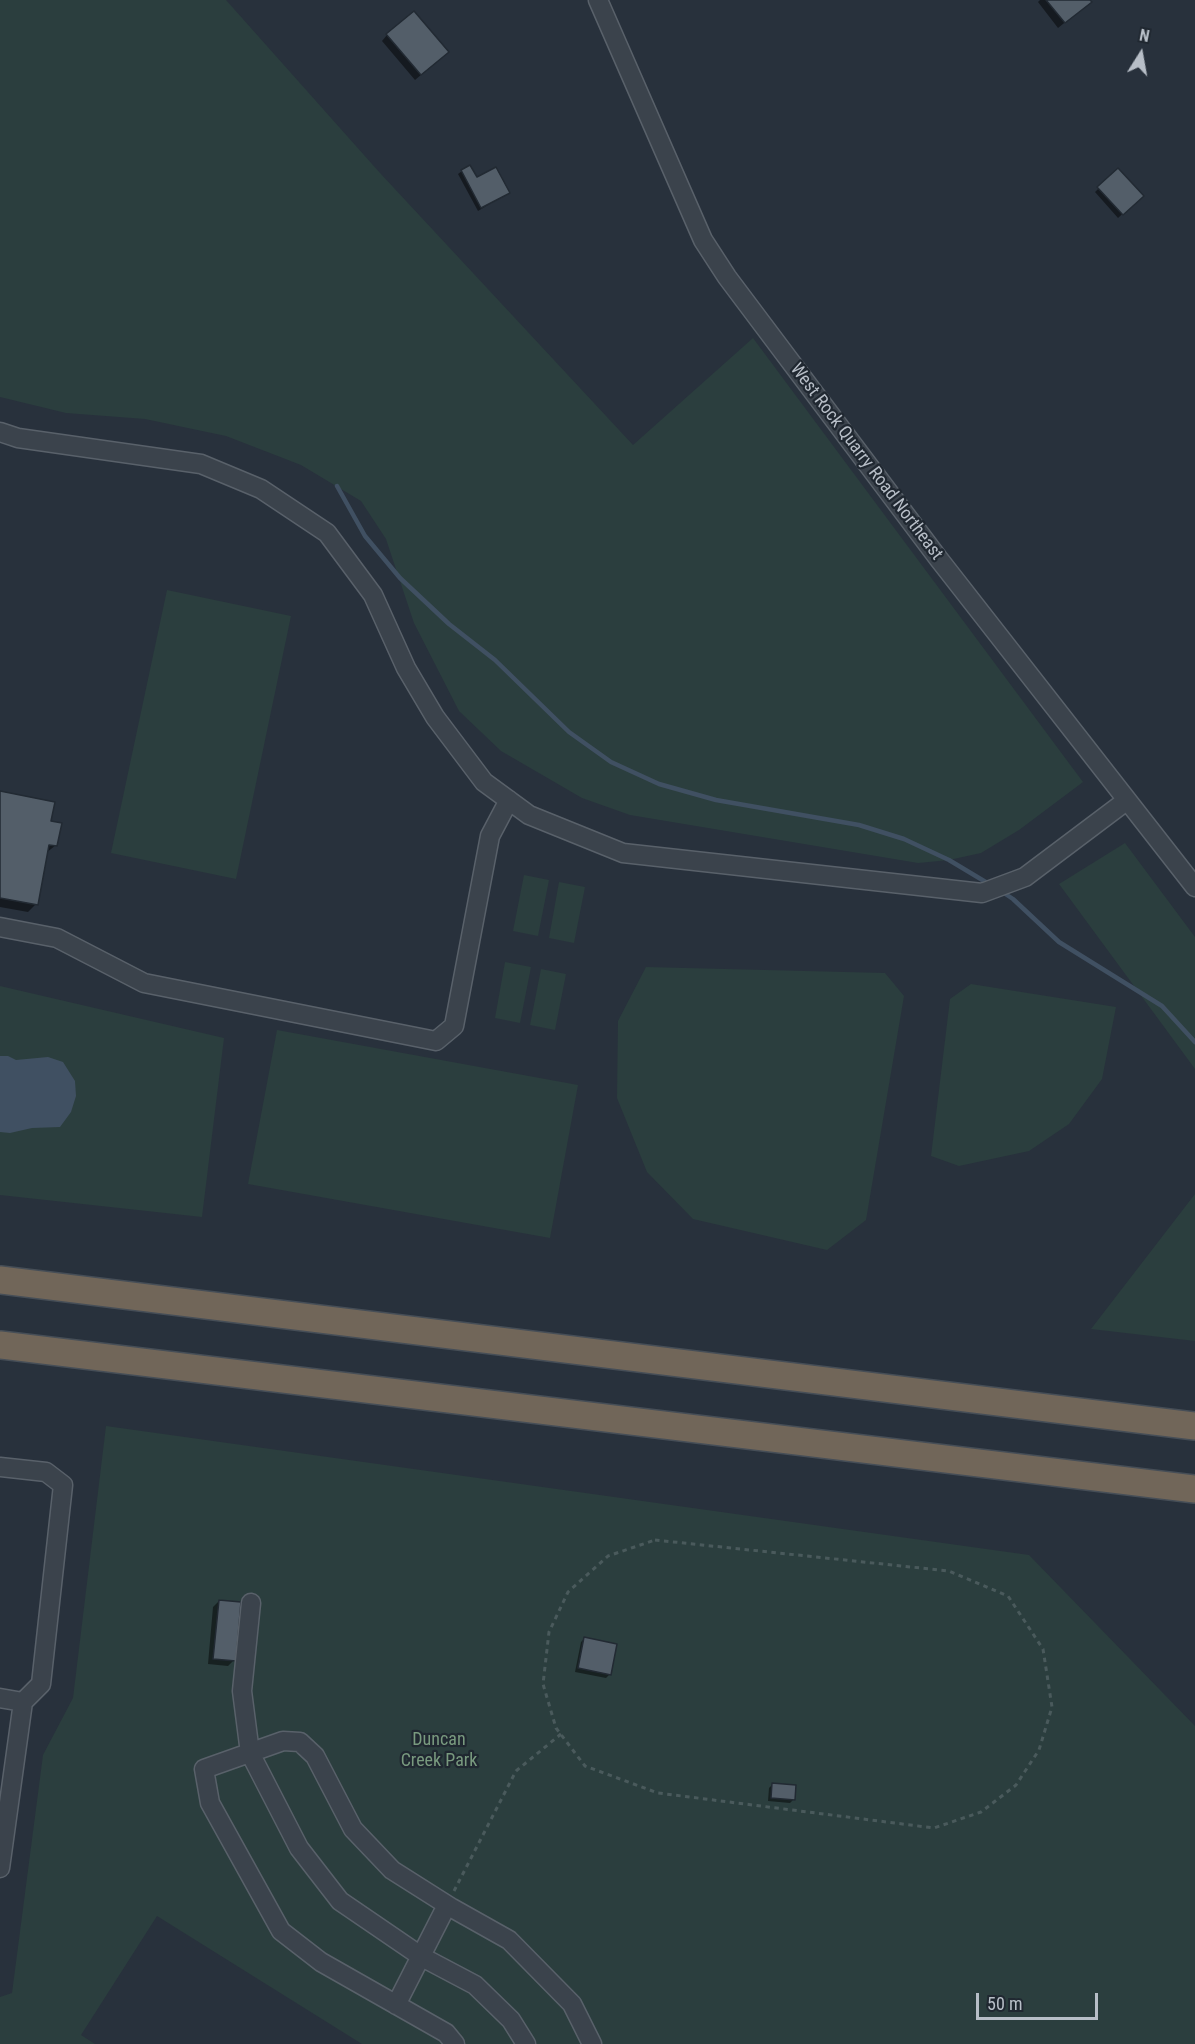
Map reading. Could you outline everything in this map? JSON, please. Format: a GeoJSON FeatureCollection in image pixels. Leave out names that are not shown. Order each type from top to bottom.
{"type":"FeatureCollection","features":[{"type":"Feature","properties":{"kind":"highway"},"geometry":{"type":"LineString","coordinates":[[0,1280],[1195,1426]]}},
{"type":"Feature","properties":{"kind":"highway"},"geometry":{"type":"LineString","coordinates":[[0,1344],[1195,1490]]}},
{"type":"Feature","properties":{"kind":"street","name":"West Rock Quarry Road Northeast"},"geometry":{"type":"LineString","coordinates":[[598,0],[703,240],[727,277],[945,567],[1195,887]]}},
{"type":"Feature","properties":{"kind":"street"},"geometry":{"type":"LineString","coordinates":[[0,432],[18,438],[201,464],[261,489],[327,533],[373,595],[406,668],[435,717],[483,782],[529,815],[623,854],[982,893],[1025,877],[1126,801]]}},
{"type":"Feature","properties":{"kind":"street"},"geometry":{"type":"LineString","coordinates":[[0,927],[57,938],[144,983],[436,1041],[454,1026],[490,836],[509,800]]}},
{"type":"Feature","properties":{"kind":"street"},"geometry":{"type":"LineString","coordinates":[[0,1467],[46,1472],[63,1485],[41,1684],[23,1702],[0,1868]]}},
{"type":"Feature","properties":{"kind":"street"},"geometry":{"type":"LineString","coordinates":[[251,1603],[242,1691],[250,1752],[299,1848],[340,1901],[422,1957],[476,1985],[511,2020],[526,2044]]}},
{"type":"Feature","properties":{"kind":"street"},"geometry":{"type":"LineString","coordinates":[[0,1698],[23,1702]]}},
{"type":"Feature","properties":{"kind":"street"},"geometry":{"type":"LineString","coordinates":[[455,2044],[446,2033],[321,1962],[281,1931],[210,1803],[204,1768],[283,1741],[300,1742],[315,1756],[353,1829],[392,1870],[450,1900],[508,1940],[572,2004],[592,2044]]}},
{"type":"Feature","properties":{"kind":"street"},"geometry":{"type":"LineString","coordinates":[[396,2005],[450,1900]]}},
{"type":"Feature","properties":{"kind":"path"},"geometry":{"type":"LineString","coordinates":[[655,1540],[950,1571],[1008,1596],[1043,1649],[1052,1707],[1039,1750],[1016,1785],[981,1812],[934,1828],[658,1793],[585,1766],[561,1734],[556,1728],[543,1684],[549,1632],[568,1592],[608,1556],[655,1540]]}},
{"type":"Feature","properties":{"kind":"path"},"geometry":{"type":"LineString","coordinates":[[450,1900],[489,1819],[516,1771],[561,1734]]}},
{"type":"Feature","properties":{"kind":"green space"},"geometry":{"type":"Polygon","coordinates":[[[0,0],[226,0],[380,173],[633,445],[753,338],[1083,782],[1019,830],[981,853],[949,860],[918,863],[630,815],[582,798],[501,751],[459,711],[414,623],[386,539],[361,501],[301,465],[226,436],[145,419],[66,413],[0,397],[0,0]]]}},
{"type":"Feature","properties":{"kind":"green space"},"geometry":{"type":"Polygon","coordinates":[[[167,590],[291,616],[236,879],[111,853],[167,590]]]}},
{"type":"Feature","properties":{"kind":"green space"},"geometry":{"type":"Polygon","coordinates":[[[1125,843],[1195,937],[1195,1069],[1059,884],[1125,843]]]}},
{"type":"Feature","properties":{"kind":"green space"},"geometry":{"type":"Polygon","coordinates":[[[524,875],[549,880],[538,936],[513,931],[524,875]]]}},
{"type":"Feature","properties":{"kind":"green space"},"geometry":{"type":"Polygon","coordinates":[[[559,882],[585,887],[574,943],[549,938],[559,882]]]}},
{"type":"Feature","properties":{"kind":"green space"},"geometry":{"type":"Polygon","coordinates":[[[505,962],[531,967],[520,1023],[495,1018],[505,962]]]}},
{"type":"Feature","properties":{"kind":"green space"},"geometry":{"type":"Polygon","coordinates":[[[646,967],[885,973],[904,996],[866,1220],[827,1250],[693,1219],[647,1172],[617,1098],[618,1021],[646,967]]]}},
{"type":"Feature","properties":{"kind":"green space"},"geometry":{"type":"Polygon","coordinates":[[[541,969],[566,974],[555,1030],[530,1025],[541,969]]]}},
{"type":"Feature","properties":{"kind":"green space"},"geometry":{"type":"Polygon","coordinates":[[[971,984],[1116,1007],[1102,1079],[1069,1124],[1029,1151],[959,1166],[931,1156],[950,999],[971,984]]]}},
{"type":"Feature","properties":{"kind":"green space"},"geometry":{"type":"Polygon","coordinates":[[[0,986],[224,1038],[202,1217],[0,1195],[0,986]]]}},
{"type":"Feature","properties":{"kind":"green space"},"geometry":{"type":"Polygon","coordinates":[[[277,1030],[578,1085],[550,1238],[248,1184],[277,1030]]]}},
{"type":"Feature","properties":{"kind":"green space"},"geometry":{"type":"Polygon","coordinates":[[[1195,1194],[1195,1341],[1091,1329],[1195,1194]]]}},
{"type":"Feature","properties":{"kind":"green space","name":"Duncan Creek Park"},"geometry":{"type":"Polygon","coordinates":[[[106,1426],[1029,1555],[1195,1726],[1195,2044],[362,2044],[157,1916],[81,2035],[95,2044],[0,2044],[0,1997],[12,1993],[43,1755],[73,1698],[106,1426]]]}},
{"type":"Feature","properties":{"kind":"water"},"geometry":{"type":"Polygon","coordinates":[[[0,1056],[8,1056],[16,1060],[48,1057],[63,1062],[75,1081],[76,1096],[71,1112],[60,1127],[32,1128],[10,1133],[0,1132],[0,1056]]]}},
{"type":"Feature","properties":{"kind":"building"},"geometry":{"type":"Polygon","coordinates":[[[1046,0],[1090,0],[1092,2],[1065,23],[1046,0]]]}},
{"type":"Feature","properties":{"kind":"building"},"geometry":{"type":"Polygon","coordinates":[[[414,11],[449,52],[421,75],[386,34],[414,11]]]}},
{"type":"Feature","properties":{"kind":"building"},"geometry":{"type":"Polygon","coordinates":[[[470,165],[477,177],[496,167],[510,193],[481,208],[461,170],[470,165]]]}},
{"type":"Feature","properties":{"kind":"building"},"geometry":{"type":"Polygon","coordinates":[[[1118,168],[1144,196],[1123,215],[1097,187],[1118,168]]]}},
{"type":"Feature","properties":{"kind":"building"},"geometry":{"type":"Polygon","coordinates":[[[0,791],[55,802],[51,821],[62,823],[57,846],[49,845],[38,905],[0,898],[0,791]]]}},
{"type":"Feature","properties":{"kind":"building"},"geometry":{"type":"Polygon","coordinates":[[[219,1600],[241,1602],[236,1661],[213,1659],[219,1600]]]}},
{"type":"Feature","properties":{"kind":"building"},"geometry":{"type":"Polygon","coordinates":[[[584,1637],[617,1644],[611,1675],[578,1668],[584,1637]]]}},
{"type":"Feature","properties":{"kind":"building"},"geometry":{"type":"Polygon","coordinates":[[[772,1783],[796,1785],[795,1800],[771,1798],[772,1783]]]}},
{"type":"Feature","properties":{"kind":"waterway"},"geometry":{"type":"LineString","coordinates":[[337,486],[365,536],[400,578],[449,624],[495,660],[569,732],[611,762],[659,784],[716,800],[859,825],[904,839],[949,860],[989,884]]}},
{"type":"Feature","properties":{"kind":"waterway"},"geometry":{"type":"LineString","coordinates":[[1001,891],[1013,899],[1059,942],[1162,1006],[1195,1042]]}}]}
